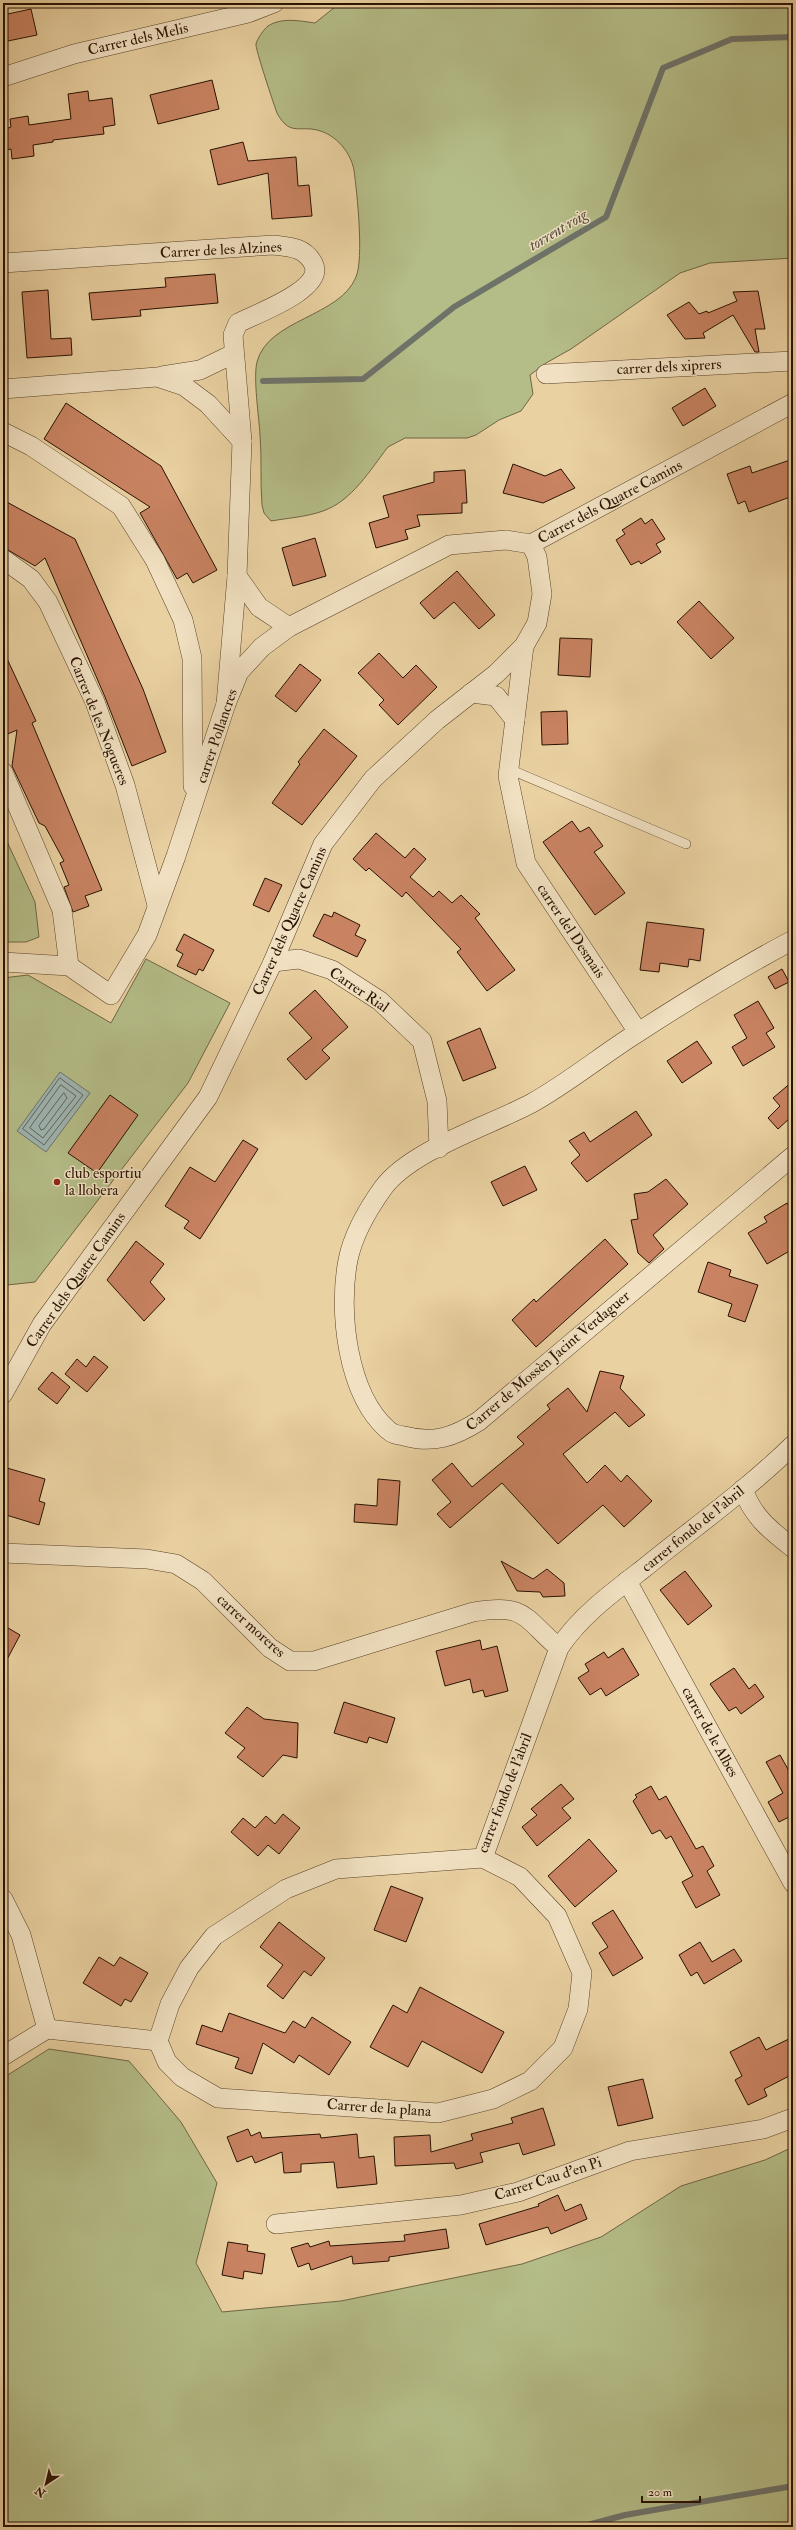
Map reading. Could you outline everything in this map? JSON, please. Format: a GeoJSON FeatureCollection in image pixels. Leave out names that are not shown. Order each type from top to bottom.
{"type":"FeatureCollection","features":[{"type":"Feature","properties":{"kind":"street","name":"Carrer dels Melis"},"geometry":{"type":"LineString","coordinates":[[3,76],[74,54],[248,13],[274,3]]}},
{"type":"Feature","properties":{"kind":"street","name":"Carrer de les Alzines"},"geometry":{"type":"LineString","coordinates":[[3,263],[273,245],[293,247],[306,253],[314,265],[314,275],[304,290],[238,323],[233,335],[233,354],[242,441],[237,576],[226,704]]}},
{"type":"Feature","properties":{"kind":"street"},"geometry":{"type":"LineString","coordinates":[[3,389],[157,377],[200,370],[233,354]]}},
{"type":"Feature","properties":{"kind":"street","name":"carrer dels xiprers"},"geometry":{"type":"LineString","coordinates":[[546,374],[793,361]]}},
{"type":"Feature","properties":{"kind":"street"},"geometry":{"type":"LineString","coordinates":[[157,377],[184,386],[208,404],[242,441]]}},
{"type":"Feature","properties":{"kind":"street","name":"Carrer dels Quatre Camins"},"geometry":{"type":"LineString","coordinates":[[3,1394],[42,1324],[208,1097],[273,962],[324,844],[372,779],[437,720],[496,674],[524,646],[537,623],[542,594],[537,557],[531,544],[793,403]]}},
{"type":"Feature","properties":{"kind":"street"},"geometry":{"type":"LineString","coordinates":[[3,432],[31,446],[121,506],[155,560],[183,620],[192,658],[194,806]]}},
{"type":"Feature","properties":{"kind":"street","name":"carrer Pollancres"},"geometry":{"type":"LineString","coordinates":[[69,966],[111,995],[147,935],[194,806],[226,704],[239,672],[262,648],[289,627],[449,545],[506,540],[531,544]]}},
{"type":"Feature","properties":{"kind":"street","name":"Carrer de les Nogueres"},"geometry":{"type":"LineString","coordinates":[[3,559],[31,579],[48,602],[95,702],[125,785],[157,905]]}},
{"type":"Feature","properties":{"kind":"street"},"geometry":{"type":"LineString","coordinates":[[237,576],[259,607],[289,627]]}},
{"type":"Feature","properties":{"kind":"street","name":"carrer del Desmais"},"geometry":{"type":"LineString","coordinates":[[524,646],[508,776],[526,864],[638,1032]]}},
{"type":"Feature","properties":{"kind":"street"},"geometry":{"type":"LineString","coordinates":[[471,693],[496,696],[515,720]]}},
{"type":"Feature","properties":{"kind":"street"},"geometry":{"type":"LineString","coordinates":[[3,772],[62,910],[69,966],[3,962]]}},
{"type":"Feature","properties":{"kind":"street"},"geometry":{"type":"LineString","coordinates":[[638,1032],[753,961],[793,940]]}},
{"type":"Feature","properties":{"kind":"street","name":"Carrer Rial"},"geometry":{"type":"LineString","coordinates":[[273,962],[299,958],[332,970],[380,1001],[422,1041],[437,1102],[439,1148]]}},
{"type":"Feature","properties":{"kind":"street","name":"Carrer de Mossèn Jacint Verdaguer"},"geometry":{"type":"LineString","coordinates":[[638,1032],[533,1102],[423,1156],[396,1175],[384,1187],[372,1205],[361,1223],[348,1259],[344,1303],[348,1348],[359,1385],[370,1411],[390,1432],[418,1440],[438,1440],[458,1434],[479,1421],[793,1156]]}},
{"type":"Feature","properties":{"kind":"street","name":"carrer fondo de l'abril"},"geometry":{"type":"LineString","coordinates":[[158,2041],[170,2004],[189,1968],[214,1936],[286,1889],[336,1869],[483,1858],[559,1648],[572,1629],[627,1581],[743,1489],[793,1445]]}},
{"type":"Feature","properties":{"kind":"street"},"geometry":{"type":"LineString","coordinates":[[743,1489],[749,1507],[760,1520],[793,1548]]}},
{"type":"Feature","properties":{"kind":"street","name":"carrer moreres"},"geometry":{"type":"LineString","coordinates":[[3,1553],[147,1559],[176,1564],[203,1581],[270,1648],[290,1661],[314,1661],[473,1612],[500,1608],[525,1615],[559,1648]]}},
{"type":"Feature","properties":{"kind":"street","name":"carrer de le Albes"},"geometry":{"type":"LineString","coordinates":[[627,1581],[793,1883]]}},
{"type":"Feature","properties":{"kind":"street","name":"Carrer de la plana"},"geometry":{"type":"LineString","coordinates":[[158,2041],[167,2062],[182,2077],[218,2098],[438,2113],[493,2099],[530,2081],[563,2048],[578,2010],[582,1973],[557,1916],[520,1877],[483,1858]]}},
{"type":"Feature","properties":{"kind":"street"},"geometry":{"type":"LineString","coordinates":[[3,1899],[21,1935],[47,2029]]}},
{"type":"Feature","properties":{"kind":"street"},"geometry":{"type":"LineString","coordinates":[[3,2056],[47,2029],[158,2041]]}},
{"type":"Feature","properties":{"kind":"street","name":"Carrer Cau d'en Pi"},"geometry":{"type":"LineString","coordinates":[[276,2224],[461,2205],[518,2192],[630,2152],[764,2129],[793,2118]]}},
{"type":"Feature","properties":{"kind":"lane"},"geometry":{"type":"LineString","coordinates":[[509,769],[686,844]]}},
{"type":"Feature","properties":{"kind":"green space"},"geometry":{"type":"Polygon","coordinates":[[[340,3],[793,3],[793,258],[710,263],[680,273],[571,349],[546,363],[530,375],[533,394],[521,411],[499,420],[476,435],[467,438],[405,438],[388,447],[360,484],[343,500],[323,511],[310,515],[271,521],[264,513],[262,505],[261,444],[256,387],[257,362],[264,348],[275,336],[321,310],[348,290],[356,277],[360,241],[354,170],[349,155],[339,143],[326,133],[311,129],[291,128],[283,122],[275,108],[256,44],[265,29],[273,23],[291,20],[315,23],[340,3]]]}},
{"type":"Feature","properties":{"kind":"green space"},"geometry":{"type":"Polygon","coordinates":[[[3,833],[35,902],[39,937],[26,942],[3,942],[3,833]]]}},
{"type":"Feature","properties":{"kind":"green space","name":"club esportiu la llobera"},"geometry":{"type":"Polygon","coordinates":[[[146,959],[230,1003],[188,1083],[35,1282],[7,1285],[3,1282],[3,978],[28,975],[111,1023],[146,959]]]}},
{"type":"Feature","properties":{"kind":"green space"},"geometry":{"type":"Polygon","coordinates":[[[49,2049],[129,2061],[181,2122],[217,2183],[196,2263],[222,2312],[341,2301],[522,2264],[601,2237],[681,2186],[765,2160],[793,2147],[793,2527],[3,2527],[3,2078],[49,2049]]]}},
{"type":"Feature","properties":{"kind":"water"},"geometry":{"type":"Polygon","coordinates":[[[60,1072],[90,1093],[46,1152],[17,1131],[60,1072]]]}},
{"type":"Feature","properties":{"kind":"building"},"geometry":{"type":"Polygon","coordinates":[[[31,9],[37,35],[3,42],[3,15],[31,9]]]}},
{"type":"Feature","properties":{"kind":"building"},"geometry":{"type":"Polygon","coordinates":[[[212,80],[219,109],[158,124],[150,95],[212,80]]]}},
{"type":"Feature","properties":{"kind":"building"},"geometry":{"type":"Polygon","coordinates":[[[88,91],[89,101],[112,98],[115,125],[103,127],[104,134],[53,140],[53,142],[33,145],[34,156],[12,159],[11,149],[6,150],[3,130],[11,127],[10,119],[28,116],[29,125],[71,119],[68,94],[88,91]]]}},
{"type":"Feature","properties":{"kind":"building"},"geometry":{"type":"Polygon","coordinates":[[[243,142],[248,161],[296,157],[298,186],[309,185],[312,216],[272,219],[268,173],[218,185],[210,150],[243,142]]]}},
{"type":"Feature","properties":{"kind":"building"},"geometry":{"type":"Polygon","coordinates":[[[215,274],[218,303],[140,310],[141,316],[92,320],[89,293],[166,287],[165,278],[215,274]]]}},
{"type":"Feature","properties":{"kind":"building"},"geometry":{"type":"Polygon","coordinates":[[[48,290],[51,339],[71,338],[72,355],[27,358],[22,292],[48,290]]]}},
{"type":"Feature","properties":{"kind":"building"},"geometry":{"type":"Polygon","coordinates":[[[758,291],[765,329],[755,329],[759,352],[755,352],[733,315],[703,333],[705,338],[685,339],[667,315],[689,302],[699,314],[707,311],[708,313],[737,301],[733,292],[758,291]]]}},
{"type":"Feature","properties":{"kind":"building"},"geometry":{"type":"Polygon","coordinates":[[[705,388],[716,406],[683,426],[672,408],[705,388]]]}},
{"type":"Feature","properties":{"kind":"building"},"geometry":{"type":"Polygon","coordinates":[[[66,403],[161,466],[217,570],[193,583],[187,573],[177,579],[140,513],[150,507],[44,439],[66,403]]]}},
{"type":"Feature","properties":{"kind":"building"},"geometry":{"type":"Polygon","coordinates":[[[793,459],[793,496],[749,512],[745,501],[738,504],[727,474],[750,466],[752,473],[793,459]]]}},
{"type":"Feature","properties":{"kind":"building"},"geometry":{"type":"Polygon","coordinates":[[[513,464],[545,476],[561,469],[575,488],[543,503],[503,493],[513,464]]]}},
{"type":"Feature","properties":{"kind":"building"},"geometry":{"type":"Polygon","coordinates":[[[465,470],[467,503],[462,503],[462,513],[417,515],[420,526],[405,530],[408,539],[376,548],[369,523],[389,517],[383,496],[434,482],[434,472],[465,470]]]}},
{"type":"Feature","properties":{"kind":"building"},"geometry":{"type":"Polygon","coordinates":[[[3,500],[75,539],[143,689],[166,752],[132,766],[105,697],[45,558],[35,566],[3,547],[3,500]]]}},
{"type":"Feature","properties":{"kind":"building"},"geometry":{"type":"Polygon","coordinates":[[[641,518],[645,524],[652,519],[665,539],[656,544],[661,552],[641,564],[639,561],[631,565],[616,540],[625,534],[622,530],[641,518]]]}},
{"type":"Feature","properties":{"kind":"building"},"geometry":{"type":"Polygon","coordinates":[[[315,538],[326,576],[293,586],[282,548],[315,538]]]}},
{"type":"Feature","properties":{"kind":"building"},"geometry":{"type":"Polygon","coordinates":[[[457,571],[495,615],[479,629],[454,602],[434,619],[420,603],[457,571]]]}},
{"type":"Feature","properties":{"kind":"building"},"geometry":{"type":"Polygon","coordinates":[[[699,601],[734,638],[711,659],[677,622],[699,601]]]}},
{"type":"Feature","properties":{"kind":"building"},"geometry":{"type":"Polygon","coordinates":[[[560,638],[592,639],[590,677],[558,675],[560,638]]]}},
{"type":"Feature","properties":{"kind":"building"},"geometry":{"type":"Polygon","coordinates":[[[3,650],[36,721],[32,723],[102,890],[85,896],[89,906],[73,912],[64,887],[69,885],[60,863],[64,861],[45,826],[39,823],[12,766],[17,730],[3,736],[3,650]]]}},
{"type":"Feature","properties":{"kind":"building"},"geometry":{"type":"Polygon","coordinates":[[[379,653],[403,678],[416,665],[437,687],[398,725],[379,705],[384,700],[358,673],[379,653]]]}},
{"type":"Feature","properties":{"kind":"building"},"geometry":{"type":"Polygon","coordinates":[[[300,664],[321,680],[296,712],[275,696],[300,664]]]}},
{"type":"Feature","properties":{"kind":"building"},"geometry":{"type":"Polygon","coordinates":[[[567,711],[568,744],[542,745],[541,712],[567,711]]]}},
{"type":"Feature","properties":{"kind":"building"},"geometry":{"type":"Polygon","coordinates":[[[324,729],[357,756],[302,825],[272,803],[300,764],[298,762],[324,729]]]}},
{"type":"Feature","properties":{"kind":"building"},"geometry":{"type":"Polygon","coordinates":[[[572,821],[580,832],[589,827],[603,846],[594,852],[625,893],[595,915],[543,842],[572,821]]]}},
{"type":"Feature","properties":{"kind":"building"},"geometry":{"type":"Polygon","coordinates":[[[376,833],[405,858],[414,848],[426,859],[410,877],[433,897],[439,891],[452,903],[461,895],[480,914],[475,918],[515,970],[487,991],[457,952],[461,949],[406,892],[402,897],[369,868],[366,871],[353,859],[376,833]]]}},
{"type":"Feature","properties":{"kind":"building"},"geometry":{"type":"Polygon","coordinates":[[[265,878],[282,885],[269,912],[253,905],[265,878]]]}},
{"type":"Feature","properties":{"kind":"building"},"geometry":{"type":"Polygon","coordinates":[[[334,912],[360,925],[355,935],[366,940],[357,957],[313,936],[324,914],[332,917],[334,912]]]}},
{"type":"Feature","properties":{"kind":"building"},"geometry":{"type":"Polygon","coordinates":[[[647,922],[704,929],[700,961],[689,959],[688,967],[660,963],[659,972],[640,970],[647,922]]]}},
{"type":"Feature","properties":{"kind":"building"},"geometry":{"type":"Polygon","coordinates":[[[184,934],[214,950],[203,971],[199,969],[196,975],[177,966],[183,954],[176,950],[184,934]]]}},
{"type":"Feature","properties":{"kind":"building"},"geometry":{"type":"Polygon","coordinates":[[[782,969],[789,982],[775,989],[768,977],[782,969]]]}},
{"type":"Feature","properties":{"kind":"building"},"geometry":{"type":"Polygon","coordinates":[[[315,990],[348,1027],[322,1050],[330,1058],[306,1080],[287,1059],[312,1038],[289,1013],[315,990]]]}},
{"type":"Feature","properties":{"kind":"building"},"geometry":{"type":"Polygon","coordinates":[[[758,1001],[774,1028],[766,1033],[775,1047],[743,1066],[732,1047],[747,1038],[734,1015],[758,1001]]]}},
{"type":"Feature","properties":{"kind":"building"},"geometry":{"type":"Polygon","coordinates":[[[480,1028],[496,1068],[463,1081],[447,1042],[480,1028]]]}},
{"type":"Feature","properties":{"kind":"building"},"geometry":{"type":"Polygon","coordinates":[[[697,1041],[712,1063],[682,1083],[667,1061],[697,1041]]]}},
{"type":"Feature","properties":{"kind":"building"},"geometry":{"type":"Polygon","coordinates":[[[793,1081],[793,1121],[790,1118],[778,1129],[768,1118],[780,1106],[773,1098],[793,1081]]]}},
{"type":"Feature","properties":{"kind":"building"},"geometry":{"type":"Polygon","coordinates":[[[110,1095],[138,1115],[97,1173],[68,1153],[110,1095]]]}},
{"type":"Feature","properties":{"kind":"building"},"geometry":{"type":"Polygon","coordinates":[[[636,1111],[652,1135],[587,1182],[571,1163],[580,1155],[569,1141],[584,1132],[590,1142],[636,1111]]]}},
{"type":"Feature","properties":{"kind":"building"},"geometry":{"type":"Polygon","coordinates":[[[243,1140],[258,1149],[200,1239],[184,1228],[189,1221],[165,1206],[190,1167],[215,1182],[243,1140]]]}},
{"type":"Feature","properties":{"kind":"building"},"geometry":{"type":"Polygon","coordinates":[[[525,1166],[537,1190],[503,1206],[491,1182],[525,1166]]]}},
{"type":"Feature","properties":{"kind":"building"},"geometry":{"type":"Polygon","coordinates":[[[666,1179],[688,1204],[653,1235],[664,1249],[649,1263],[638,1253],[631,1220],[638,1219],[634,1194],[648,1192],[666,1179]]]}},
{"type":"Feature","properties":{"kind":"building"},"geometry":{"type":"Polygon","coordinates":[[[787,1203],[793,1214],[793,1249],[767,1264],[748,1233],[767,1222],[764,1217],[787,1203]]]}},
{"type":"Feature","properties":{"kind":"building"},"geometry":{"type":"Polygon","coordinates":[[[605,1239],[628,1264],[536,1347],[512,1320],[534,1299],[536,1302],[605,1239]]]}},
{"type":"Feature","properties":{"kind":"building"},"geometry":{"type":"Polygon","coordinates":[[[136,1241],[164,1264],[150,1282],[165,1299],[144,1321],[107,1280],[136,1241]]]}},
{"type":"Feature","properties":{"kind":"building"},"geometry":{"type":"Polygon","coordinates":[[[708,1262],[731,1270],[729,1276],[758,1285],[745,1322],[728,1316],[732,1304],[698,1292],[708,1262]]]}},
{"type":"Feature","properties":{"kind":"building"},"geometry":{"type":"Polygon","coordinates":[[[94,1356],[108,1367],[87,1392],[65,1374],[77,1359],[86,1367],[94,1356]]]}},
{"type":"Feature","properties":{"kind":"building"},"geometry":{"type":"Polygon","coordinates":[[[600,1371],[624,1376],[620,1388],[645,1415],[629,1427],[615,1412],[563,1454],[587,1483],[605,1465],[621,1482],[627,1475],[652,1501],[624,1527],[603,1505],[558,1544],[502,1483],[450,1528],[437,1514],[451,1502],[432,1480],[452,1463],[472,1487],[524,1444],[517,1437],[550,1409],[547,1405],[568,1388],[587,1412],[600,1371]]]}},
{"type":"Feature","properties":{"kind":"building"},"geometry":{"type":"Polygon","coordinates":[[[52,1372],[70,1387],[57,1404],[38,1389],[52,1372]]]}},
{"type":"Feature","properties":{"kind":"building"},"geometry":{"type":"Polygon","coordinates":[[[7,1468],[45,1479],[39,1501],[45,1503],[39,1525],[3,1514],[3,1483],[7,1468]]]}},
{"type":"Feature","properties":{"kind":"building"},"geometry":{"type":"Polygon","coordinates":[[[378,1479],[400,1481],[397,1525],[354,1522],[355,1504],[377,1506],[378,1479]]]}},
{"type":"Feature","properties":{"kind":"building"},"geometry":{"type":"Polygon","coordinates":[[[501,1561],[533,1579],[547,1569],[564,1583],[565,1596],[543,1597],[540,1592],[517,1591],[501,1561]]]}},
{"type":"Feature","properties":{"kind":"building"},"geometry":{"type":"Polygon","coordinates":[[[685,1571],[712,1606],[688,1625],[660,1590],[685,1571]]]}},
{"type":"Feature","properties":{"kind":"building"},"geometry":{"type":"Polygon","coordinates":[[[3,1625],[20,1635],[3,1667],[3,1625]]]}},
{"type":"Feature","properties":{"kind":"building"},"geometry":{"type":"Polygon","coordinates":[[[480,1640],[482,1650],[497,1646],[508,1691],[485,1697],[483,1690],[473,1693],[470,1679],[445,1686],[436,1651],[480,1640]]]}},
{"type":"Feature","properties":{"kind":"building"},"geometry":{"type":"Polygon","coordinates":[[[623,1648],[639,1675],[606,1696],[601,1688],[590,1695],[578,1678],[589,1671],[585,1664],[604,1652],[608,1658],[623,1648]]]}},
{"type":"Feature","properties":{"kind":"building"},"geometry":{"type":"Polygon","coordinates":[[[734,1668],[749,1689],[755,1684],[764,1697],[741,1714],[736,1707],[729,1711],[710,1684],[734,1668]]]}},
{"type":"Feature","properties":{"kind":"building"},"geometry":{"type":"Polygon","coordinates":[[[344,1702],[395,1718],[387,1743],[369,1737],[367,1743],[334,1733],[344,1702]]]}},
{"type":"Feature","properties":{"kind":"building"},"geometry":{"type":"Polygon","coordinates":[[[247,1707],[264,1719],[298,1723],[297,1758],[283,1755],[263,1777],[237,1757],[245,1748],[225,1733],[247,1707]]]}},
{"type":"Feature","properties":{"kind":"building"},"geometry":{"type":"Polygon","coordinates":[[[780,1755],[793,1778],[793,1815],[779,1822],[768,1802],[783,1793],[766,1762],[780,1755]]]}},
{"type":"Feature","properties":{"kind":"building"},"geometry":{"type":"Polygon","coordinates":[[[561,1784],[574,1799],[562,1808],[571,1818],[537,1846],[522,1827],[537,1815],[531,1809],[561,1784]]]}},
{"type":"Feature","properties":{"kind":"building"},"geometry":{"type":"Polygon","coordinates":[[[651,1786],[659,1800],[666,1796],[696,1849],[703,1846],[714,1866],[707,1871],[720,1895],[696,1908],[682,1882],[693,1876],[671,1836],[666,1839],[660,1830],[652,1834],[633,1801],[637,1797],[635,1795],[651,1786]]]}},
{"type":"Feature","properties":{"kind":"building"},"geometry":{"type":"Polygon","coordinates":[[[283,1814],[300,1828],[279,1854],[268,1845],[258,1856],[231,1832],[243,1818],[255,1828],[266,1816],[275,1824],[283,1814]]]}},
{"type":"Feature","properties":{"kind":"building"},"geometry":{"type":"Polygon","coordinates":[[[589,1839],[617,1871],[575,1907],[548,1876],[589,1839]]]}},
{"type":"Feature","properties":{"kind":"building"},"geometry":{"type":"Polygon","coordinates":[[[391,1886],[423,1898],[406,1942],[374,1930],[391,1886]]]}},
{"type":"Feature","properties":{"kind":"building"},"geometry":{"type":"Polygon","coordinates":[[[613,1910],[643,1958],[613,1976],[599,1953],[608,1947],[592,1923],[613,1910]]]}},
{"type":"Feature","properties":{"kind":"building"},"geometry":{"type":"Polygon","coordinates":[[[279,1922],[325,1958],[311,1976],[304,1971],[283,1999],[267,1986],[283,1965],[260,1947],[279,1922]]]}},
{"type":"Feature","properties":{"kind":"building"},"geometry":{"type":"Polygon","coordinates":[[[700,1942],[712,1962],[734,1949],[742,1961],[704,1984],[697,1972],[691,1976],[679,1955],[700,1942]]]}},
{"type":"Feature","properties":{"kind":"building"},"geometry":{"type":"Polygon","coordinates":[[[99,1957],[114,1966],[120,1957],[148,1973],[131,2002],[125,1999],[121,2006],[83,1983],[99,1957]]]}},
{"type":"Feature","properties":{"kind":"building"},"geometry":{"type":"Polygon","coordinates":[[[420,1987],[504,2032],[482,2073],[422,2041],[408,2067],[370,2047],[393,2005],[407,2013],[420,1987]]]}},
{"type":"Feature","properties":{"kind":"building"},"geometry":{"type":"Polygon","coordinates":[[[229,2013],[285,2033],[293,2021],[305,2028],[312,2017],[351,2042],[329,2075],[299,2055],[294,2063],[263,2043],[252,2074],[235,2068],[239,2058],[196,2044],[202,2025],[222,2032],[229,2013]]]}},
{"type":"Feature","properties":{"kind":"building"},"geometry":{"type":"Polygon","coordinates":[[[759,2037],[766,2050],[793,2037],[793,2074],[764,2089],[767,2096],[748,2105],[735,2080],[742,2076],[730,2052],[759,2037]]]}},
{"type":"Feature","properties":{"kind":"building"},"geometry":{"type":"Polygon","coordinates":[[[643,2079],[653,2118],[618,2126],[608,2087],[643,2079]]]}},
{"type":"Feature","properties":{"kind":"building"},"geometry":{"type":"Polygon","coordinates":[[[543,2108],[555,2145],[523,2155],[519,2143],[480,2153],[483,2162],[456,2169],[454,2163],[395,2166],[394,2137],[430,2135],[431,2152],[473,2140],[471,2134],[513,2123],[511,2118],[543,2108]]]}},
{"type":"Feature","properties":{"kind":"building"},"geometry":{"type":"Polygon","coordinates":[[[248,2129],[251,2136],[260,2132],[262,2138],[320,2134],[321,2138],[357,2134],[359,2158],[374,2156],[377,2184],[337,2188],[334,2162],[301,2164],[301,2172],[284,2173],[282,2152],[255,2163],[252,2156],[237,2162],[227,2137],[248,2129]]]}},
{"type":"Feature","properties":{"kind":"building"},"geometry":{"type":"Polygon","coordinates":[[[558,2195],[565,2211],[581,2204],[587,2219],[551,2234],[548,2227],[486,2245],[479,2224],[539,2206],[538,2204],[558,2195]]]}},
{"type":"Feature","properties":{"kind":"building"},"geometry":{"type":"Polygon","coordinates":[[[446,2229],[449,2248],[389,2257],[389,2261],[353,2264],[352,2256],[311,2270],[309,2263],[298,2267],[291,2248],[308,2243],[310,2247],[329,2241],[330,2246],[405,2241],[404,2235],[446,2229]]]}},
{"type":"Feature","properties":{"kind":"building"},"geometry":{"type":"Polygon","coordinates":[[[228,2242],[248,2245],[247,2251],[265,2254],[262,2274],[244,2271],[243,2279],[222,2275],[228,2242]]]}},
{"type":"Feature","properties":{"kind":"waterway","name":"torrent roig"},"geometry":{"type":"LineString","coordinates":[[263,381],[363,379],[454,307],[606,217],[663,68],[732,39],[793,37]]}},
{"type":"Feature","properties":{"kind":"waterway"},"geometry":{"type":"LineString","coordinates":[[580,2527],[625,2515],[793,2486]]}},
{"type":"Feature","properties":{"kind":"place","name":"club esportiu la llobera"},"geometry":{"type":"Point","coordinates":[57,1182]}}]}
